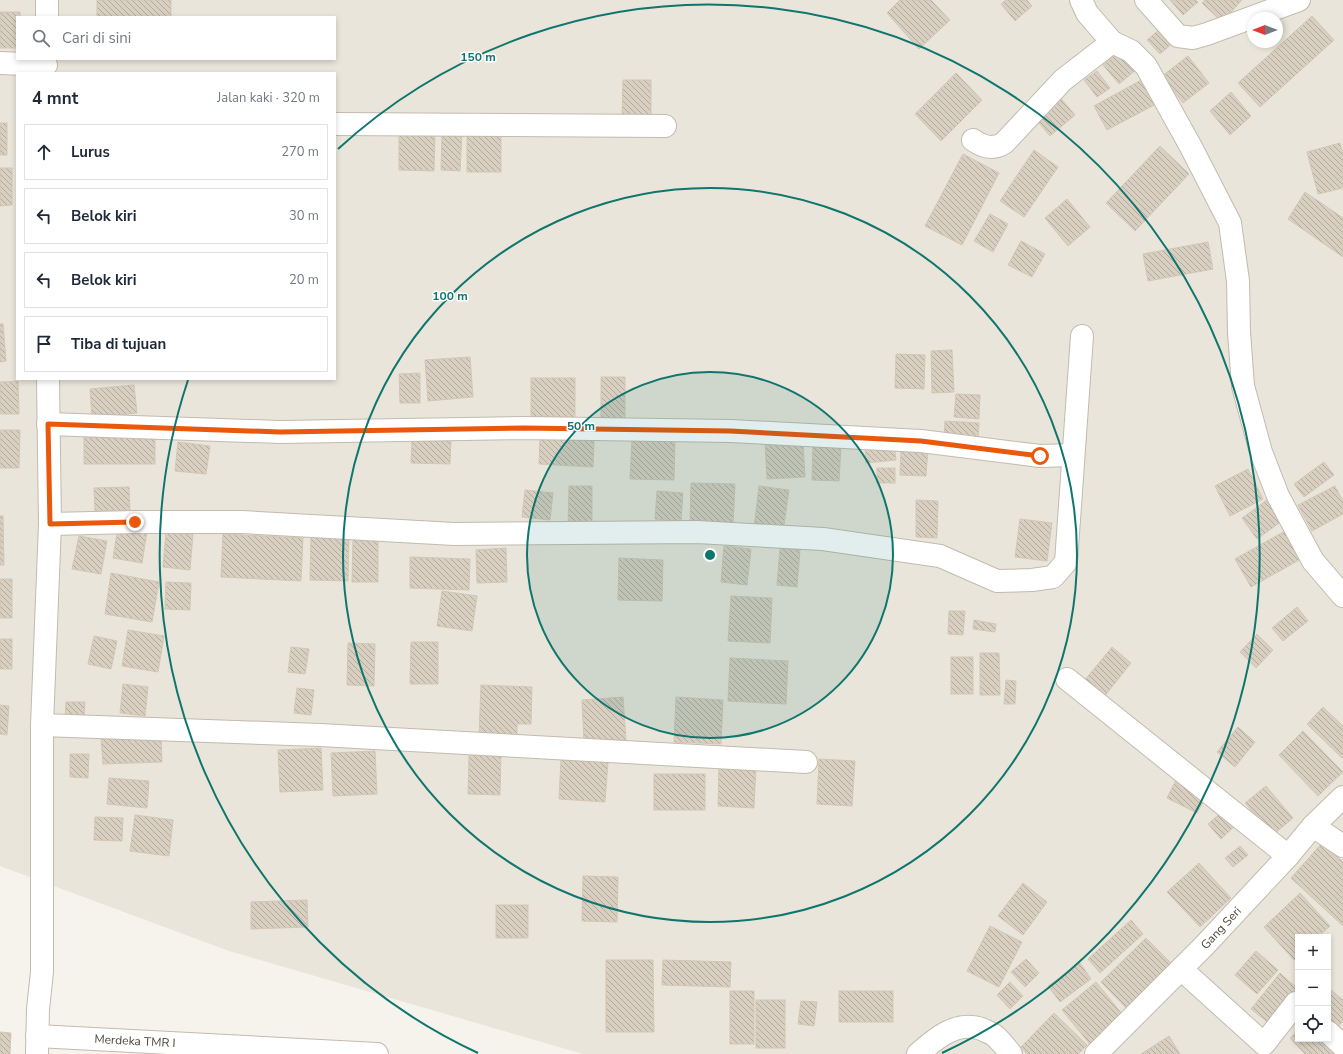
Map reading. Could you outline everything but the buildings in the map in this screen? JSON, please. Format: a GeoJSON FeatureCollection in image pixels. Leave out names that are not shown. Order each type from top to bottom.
{"type":"FeatureCollection","features":[{"type":"Feature","properties":{"kind":"street"},"geometry":{"type":"LineString","coordinates":[[47,0],[47,16]]}},
{"type":"Feature","properties":{"kind":"street"},"geometry":{"type":"LineString","coordinates":[[1081,0],[1087,13],[1112,42],[1131,51],[1146,66],[1191,147],[1230,223],[1238,281],[1239,332],[1243,386],[1261,452],[1278,496],[1313,561],[1343,596]]}},
{"type":"Feature","properties":{"kind":"street"},"geometry":{"type":"LineString","coordinates":[[1146,0],[1178,36],[1193,38],[1299,0]]}},
{"type":"Feature","properties":{"kind":"street"},"geometry":{"type":"LineString","coordinates":[[973,140],[982,146],[992,147],[999,146],[1004,143],[1063,80],[1112,42]]}},
{"type":"Feature","properties":{"kind":"street"},"geometry":{"type":"LineString","coordinates":[[0,64],[46,66]]}},
{"type":"Feature","properties":{"kind":"street"},"geometry":{"type":"LineString","coordinates":[[336,124],[665,126]]}},
{"type":"Feature","properties":{"kind":"street"},"geometry":{"type":"LineString","coordinates":[[50,524],[242,522],[454,534],[697,532],[823,539],[940,556],[997,581],[1032,580],[1053,577],[1066,562],[1082,336]]}},
{"type":"Feature","properties":{"kind":"street"},"geometry":{"type":"LineString","coordinates":[[37,1045],[42,972],[42,725],[50,524],[48,380]]}},
{"type":"Feature","properties":{"kind":"street"},"geometry":{"type":"LineString","coordinates":[[48,424],[280,432],[524,428],[730,431],[921,441],[1040,456],[1073,455]]}},
{"type":"Feature","properties":{"kind":"street"},"geometry":{"type":"LineString","coordinates":[[1067,679],[1288,856]]}},
{"type":"Feature","properties":{"kind":"street"},"geometry":{"type":"LineString","coordinates":[[42,725],[320,735],[806,762]]}},
{"type":"Feature","properties":{"kind":"street","name":"Gang Seri"},"geometry":{"type":"LineString","coordinates":[[1096,1054],[1181,969],[1288,856],[1314,826],[1343,797]]}},
{"type":"Feature","properties":{"kind":"street"},"geometry":{"type":"LineString","coordinates":[[1314,826],[1343,846]]}},
{"type":"Feature","properties":{"kind":"street"},"geometry":{"type":"LineString","coordinates":[[1181,969],[1264,1044],[1295,1004]]}},
{"type":"Feature","properties":{"kind":"street"},"geometry":{"type":"LineString","coordinates":[[918,1054],[949,1030],[970,1027],[980,1028],[994,1035],[1011,1054]]}},
{"type":"Feature","properties":{"kind":"street"},"geometry":{"type":"LineString","coordinates":[[1331,1035],[1343,1046]]}},
{"type":"Feature","properties":{"kind":"street","name":"Merdeka TMR I"},"geometry":{"type":"LineString","coordinates":[[37,1045],[377,1054]]}},
{"type":"Feature","properties":{"kind":"shaded area"},"geometry":{"type":"Polygon","coordinates":[[[0,0],[1343,0],[1343,1054],[583,1054],[229,951],[0,866],[0,0]]]}},
{"type":"Feature","properties":{"kind":"route"},"geometry":{"type":"LineString","coordinates":[[135,522],[50,524],[48,424],[280,432],[524,428],[730,431],[921,441],[1040,456]]}}]}
